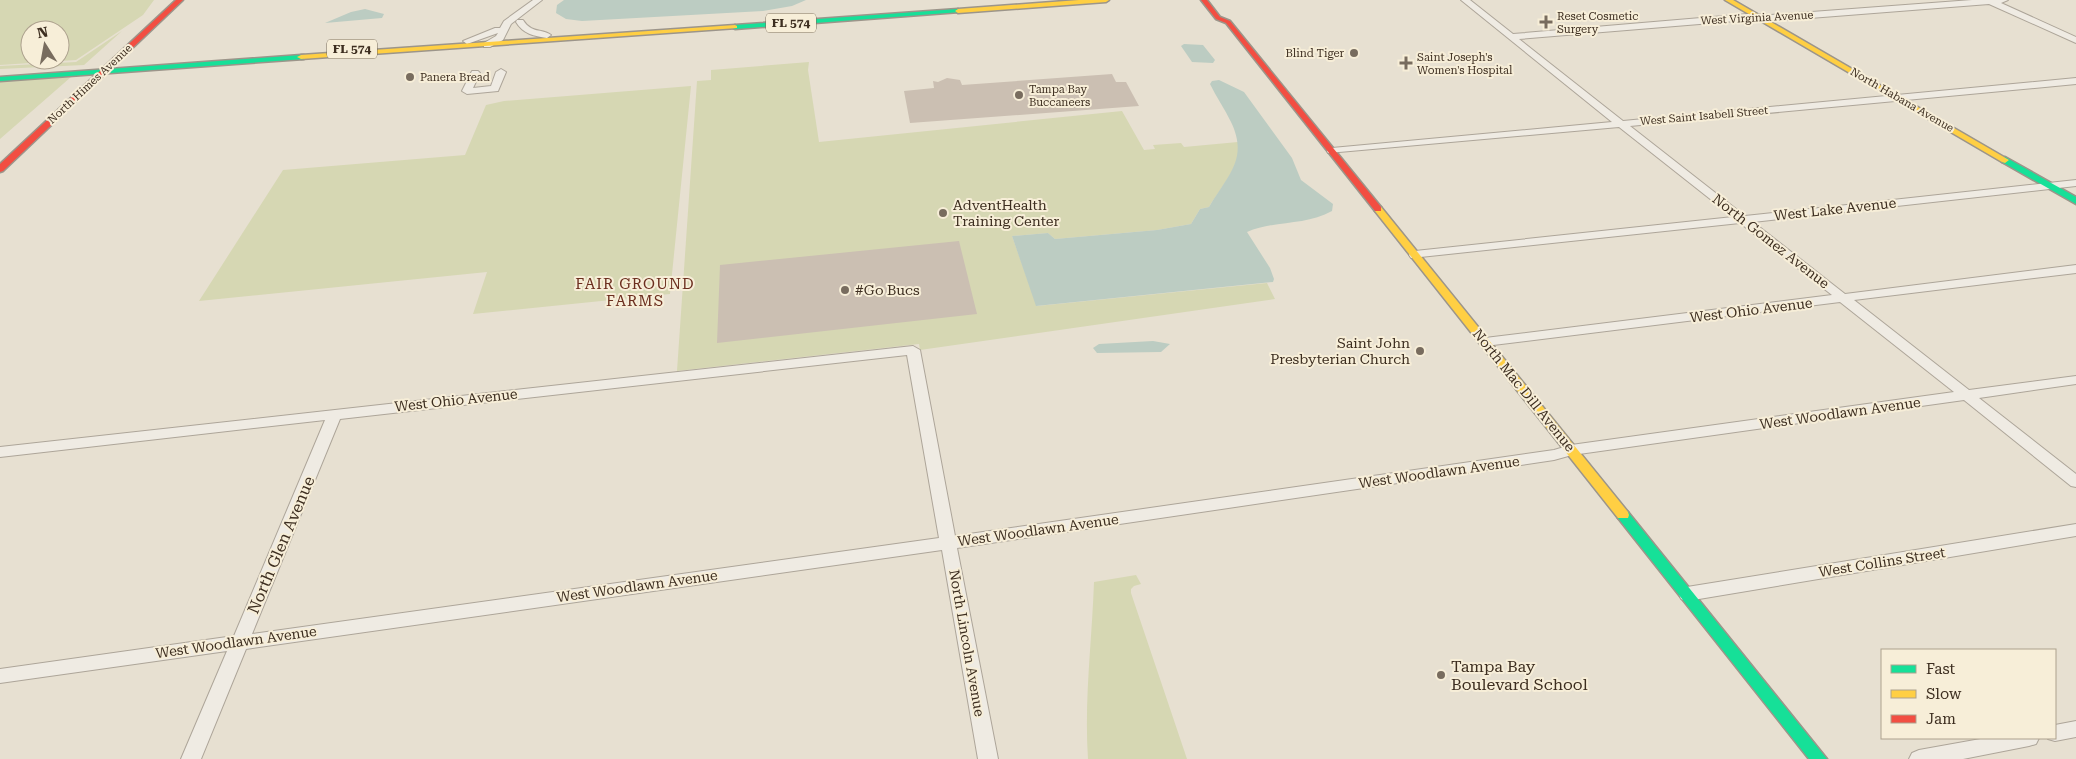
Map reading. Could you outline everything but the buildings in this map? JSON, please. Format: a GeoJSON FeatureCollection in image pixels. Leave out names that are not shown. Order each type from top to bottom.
{"type":"FeatureCollection","features":[{"type":"Feature","properties":{"kind":"main road"},"geometry":{"type":"LineString","coordinates":[[153,9],[164,0]]}},
{"type":"Feature","properties":{"kind":"main road","name":"North Himes Avenue"},"geometry":{"type":"LineString","coordinates":[[72,83],[96,68],[180,0]]}},
{"type":"Feature","properties":{"kind":"main road","name":"FL 574"},"geometry":{"type":"LineString","coordinates":[[0,71],[96,68],[487,45],[547,35],[1041,0]]}},
{"type":"Feature","properties":{"kind":"main road","name":"FL 574"},"geometry":{"type":"LineString","coordinates":[[0,79],[96,68],[500,38],[513,40],[1106,0]]}},
{"type":"Feature","properties":{"kind":"main road","name":"North Mac Dill Avenue"},"geometry":{"type":"LineString","coordinates":[[1204,0],[1218,18],[1228,22],[1819,759]]}},
{"type":"Feature","properties":{"kind":"main road","name":"North Mac Dill Avenue"},"geometry":{"type":"LineString","coordinates":[[1218,0],[1232,18],[1228,22]]}},
{"type":"Feature","properties":{"kind":"main road","name":"North Habana Avenue"},"geometry":{"type":"LineString","coordinates":[[1728,0],[2076,201]]}},
{"type":"Feature","properties":{"kind":"main road","name":"North Himes Avenue"},"geometry":{"type":"LineString","coordinates":[[0,169],[96,68]]}},
{"type":"Feature","properties":{"kind":"street"},"geometry":{"type":"LineString","coordinates":[[467,41],[490,34],[518,19],[538,0]]}},
{"type":"Feature","properties":{"kind":"street","name":"North Gomez Avenue"},"geometry":{"type":"LineString","coordinates":[[1465,0],[1619,124],[1845,298],[2076,482]]}},
{"type":"Feature","properties":{"kind":"street","name":"West Virginia Avenue"},"geometry":{"type":"LineString","coordinates":[[1511,37],[2004,0]]}},
{"type":"Feature","properties":{"kind":"street"},"geometry":{"type":"LineString","coordinates":[[1989,1],[2076,40]]}},
{"type":"Feature","properties":{"kind":"street"},"geometry":{"type":"LineString","coordinates":[[518,19],[523,28],[528,31],[547,35]]}},
{"type":"Feature","properties":{"kind":"street"},"geometry":{"type":"LineString","coordinates":[[513,40],[518,19]]}},
{"type":"Feature","properties":{"kind":"street"},"geometry":{"type":"LineString","coordinates":[[487,45],[500,38],[506,24]]}},
{"type":"Feature","properties":{"kind":"street"},"geometry":{"type":"LineString","coordinates":[[475,73],[467,91],[495,89],[501,72]]}},
{"type":"Feature","properties":{"kind":"street","name":"West Saint Isabell Street"},"geometry":{"type":"LineString","coordinates":[[1332,151],[2076,81]]}},
{"type":"Feature","properties":{"kind":"street","name":"West Lake Avenue"},"geometry":{"type":"LineString","coordinates":[[1415,255],[2076,183]]}},
{"type":"Feature","properties":{"kind":"street","name":"West Ohio Avenue"},"geometry":{"type":"LineString","coordinates":[[1485,342],[2076,269]]}},
{"type":"Feature","properties":{"kind":"street","name":"West Ohio Avenue"},"geometry":{"type":"LineString","coordinates":[[0,452],[913,350]]}},
{"type":"Feature","properties":{"kind":"street","name":"North Lincoln Avenue"},"geometry":{"type":"LineString","coordinates":[[913,350],[950,543],[988,759]]}},
{"type":"Feature","properties":{"kind":"street","name":"West Woodlawn Avenue"},"geometry":{"type":"LineString","coordinates":[[0,676],[950,543],[1554,455],[1571,450],[2076,380]]}},
{"type":"Feature","properties":{"kind":"street","name":"North Glen Avenue"},"geometry":{"type":"LineString","coordinates":[[191,759],[335,414]]}},
{"type":"Feature","properties":{"kind":"street","name":"West Collins Street"},"geometry":{"type":"LineString","coordinates":[[1687,594],[2076,530]]}},
{"type":"Feature","properties":{"kind":"street"},"geometry":{"type":"LineString","coordinates":[[2056,733],[2076,729]]}},
{"type":"Feature","properties":{"kind":"street"},"geometry":{"type":"LineString","coordinates":[[1919,759],[2025,739]]}},
{"type":"Feature","properties":{"kind":"green space"},"geometry":{"type":"Polygon","coordinates":[[[0,0],[154,0],[143,15],[76,60],[70,60],[70,20],[20,20],[20,64],[0,65],[0,0]]]}},
{"type":"Feature","properties":{"kind":"green space"},"geometry":{"type":"Polygon","coordinates":[[[122,31],[84,65],[70,66],[70,62],[76,62],[122,31]]]}},
{"type":"Feature","properties":{"kind":"green space","name":"AdventHealth Training Center"},"geometry":{"type":"Polygon","coordinates":[[[809,62],[808,70],[819,142],[1122,111],[1144,150],[1155,149],[1153,145],[1181,143],[1184,147],[1238,142],[1239,150],[1230,176],[1209,207],[1200,209],[1191,224],[1157,230],[1055,239],[1048,233],[1012,236],[1037,306],[1267,283],[1275,299],[920,350],[919,344],[677,371],[697,81],[711,80],[711,70],[809,62]]]}},
{"type":"Feature","properties":{"kind":"green space"},"geometry":{"type":"Polygon","coordinates":[[[20,65],[20,68],[0,69],[0,66],[20,65]]]}},
{"type":"Feature","properties":{"kind":"green space"},"geometry":{"type":"Polygon","coordinates":[[[71,77],[0,139],[0,81],[71,77]]]}},
{"type":"Feature","properties":{"kind":"green space"},"geometry":{"type":"Polygon","coordinates":[[[691,86],[670,294],[473,314],[487,272],[199,301],[283,170],[465,155],[486,105],[504,101],[691,86]]]}},
{"type":"Feature","properties":{"kind":"green space"},"geometry":{"type":"Polygon","coordinates":[[[1136,575],[1141,584],[1134,586],[1131,589],[1131,593],[1187,759],[1088,759],[1088,693],[1094,582],[1136,575]]]}},
{"type":"Feature","properties":{"kind":"shaded area"},"geometry":{"type":"Polygon","coordinates":[[[564,0],[806,0],[792,6],[763,11],[582,21],[566,19],[556,13],[557,5],[564,0]]]}},
{"type":"Feature","properties":{"kind":"shaded area"},"geometry":{"type":"Polygon","coordinates":[[[365,9],[384,14],[382,18],[325,23],[351,12],[365,9]]]}},
{"type":"Feature","properties":{"kind":"shaded area"},"geometry":{"type":"Polygon","coordinates":[[[1184,44],[1203,45],[1215,60],[1213,63],[1192,62],[1181,46],[1184,44]]]}},
{"type":"Feature","properties":{"kind":"shaded area"},"geometry":{"type":"Polygon","coordinates":[[[1219,80],[1244,92],[1292,158],[1301,180],[1333,204],[1332,211],[1312,219],[1257,228],[1247,232],[1270,268],[1274,279],[1273,282],[1036,306],[1012,236],[1048,233],[1055,239],[1157,230],[1191,224],[1200,209],[1209,207],[1234,167],[1238,147],[1231,122],[1210,84],[1212,81],[1219,80]]]}},
{"type":"Feature","properties":{"kind":"shaded area"},"geometry":{"type":"Polygon","coordinates":[[[1153,341],[1170,344],[1161,352],[1097,353],[1093,348],[1099,344],[1153,341]]]}},
{"type":"Feature","properties":{"kind":"traffic: fast"},"geometry":{"type":"LineString","coordinates":[[735,27],[958,11]]}},
{"type":"Feature","properties":{"kind":"traffic: fast"},"geometry":{"type":"LineString","coordinates":[[0,79],[301,57]]}},
{"type":"Feature","properties":{"kind":"traffic: fast"},"geometry":{"type":"LineString","coordinates":[[2005,160],[2076,201]]}},
{"type":"Feature","properties":{"kind":"traffic: fast"},"geometry":{"type":"LineString","coordinates":[[1623,515],[1819,759]]}},
{"type":"Feature","properties":{"kind":"traffic: slow"},"geometry":{"type":"LineString","coordinates":[[958,11],[1106,0]]}},
{"type":"Feature","properties":{"kind":"traffic: slow"},"geometry":{"type":"LineString","coordinates":[[1728,0],[2005,160]]}},
{"type":"Feature","properties":{"kind":"traffic: slow"},"geometry":{"type":"LineString","coordinates":[[301,57],[735,27]]}},
{"type":"Feature","properties":{"kind":"traffic: slow"},"geometry":{"type":"LineString","coordinates":[[1378,209],[1623,515]]}},
{"type":"Feature","properties":{"kind":"traffic: jam"},"geometry":{"type":"LineString","coordinates":[[0,169],[180,0]]}},
{"type":"Feature","properties":{"kind":"traffic: jam"},"geometry":{"type":"LineString","coordinates":[[1204,0],[1218,18],[1228,22],[1378,209]]}},
{"type":"Feature","properties":{"kind":"place","name":"Reset Cosmetic Surgery"},"geometry":{"type":"Point","coordinates":[1546,22]}},
{"type":"Feature","properties":{"kind":"place","name":"Blind Tiger"},"geometry":{"type":"Point","coordinates":[1354,53]}},
{"type":"Feature","properties":{"kind":"place","name":"Saint Joseph's Women's Hospital"},"geometry":{"type":"Point","coordinates":[1406,63]}},
{"type":"Feature","properties":{"kind":"place","name":"Panera Bread"},"geometry":{"type":"Point","coordinates":[410,77]}},
{"type":"Feature","properties":{"kind":"place","name":"Tampa Bay Buccaneers"},"geometry":{"type":"Point","coordinates":[1019,95]}},
{"type":"Feature","properties":{"kind":"place","name":"AdventHealth Training Center"},"geometry":{"type":"Point","coordinates":[943,213]}},
{"type":"Feature","properties":{"kind":"place","name":"#Go Bucs"},"geometry":{"type":"Point","coordinates":[845,290]}},
{"type":"Feature","properties":{"kind":"place","name":"Saint John Presbyterian Church"},"geometry":{"type":"Point","coordinates":[1420,351]}},
{"type":"Feature","properties":{"kind":"place","name":"Tampa Bay Boulevard School"},"geometry":{"type":"Point","coordinates":[1441,675]}},
{"type":"Feature","properties":{"kind":"district","name":"FAIR GROUND FARMS"},"geometry":{"type":"Point","coordinates":[635,292]}}]}
